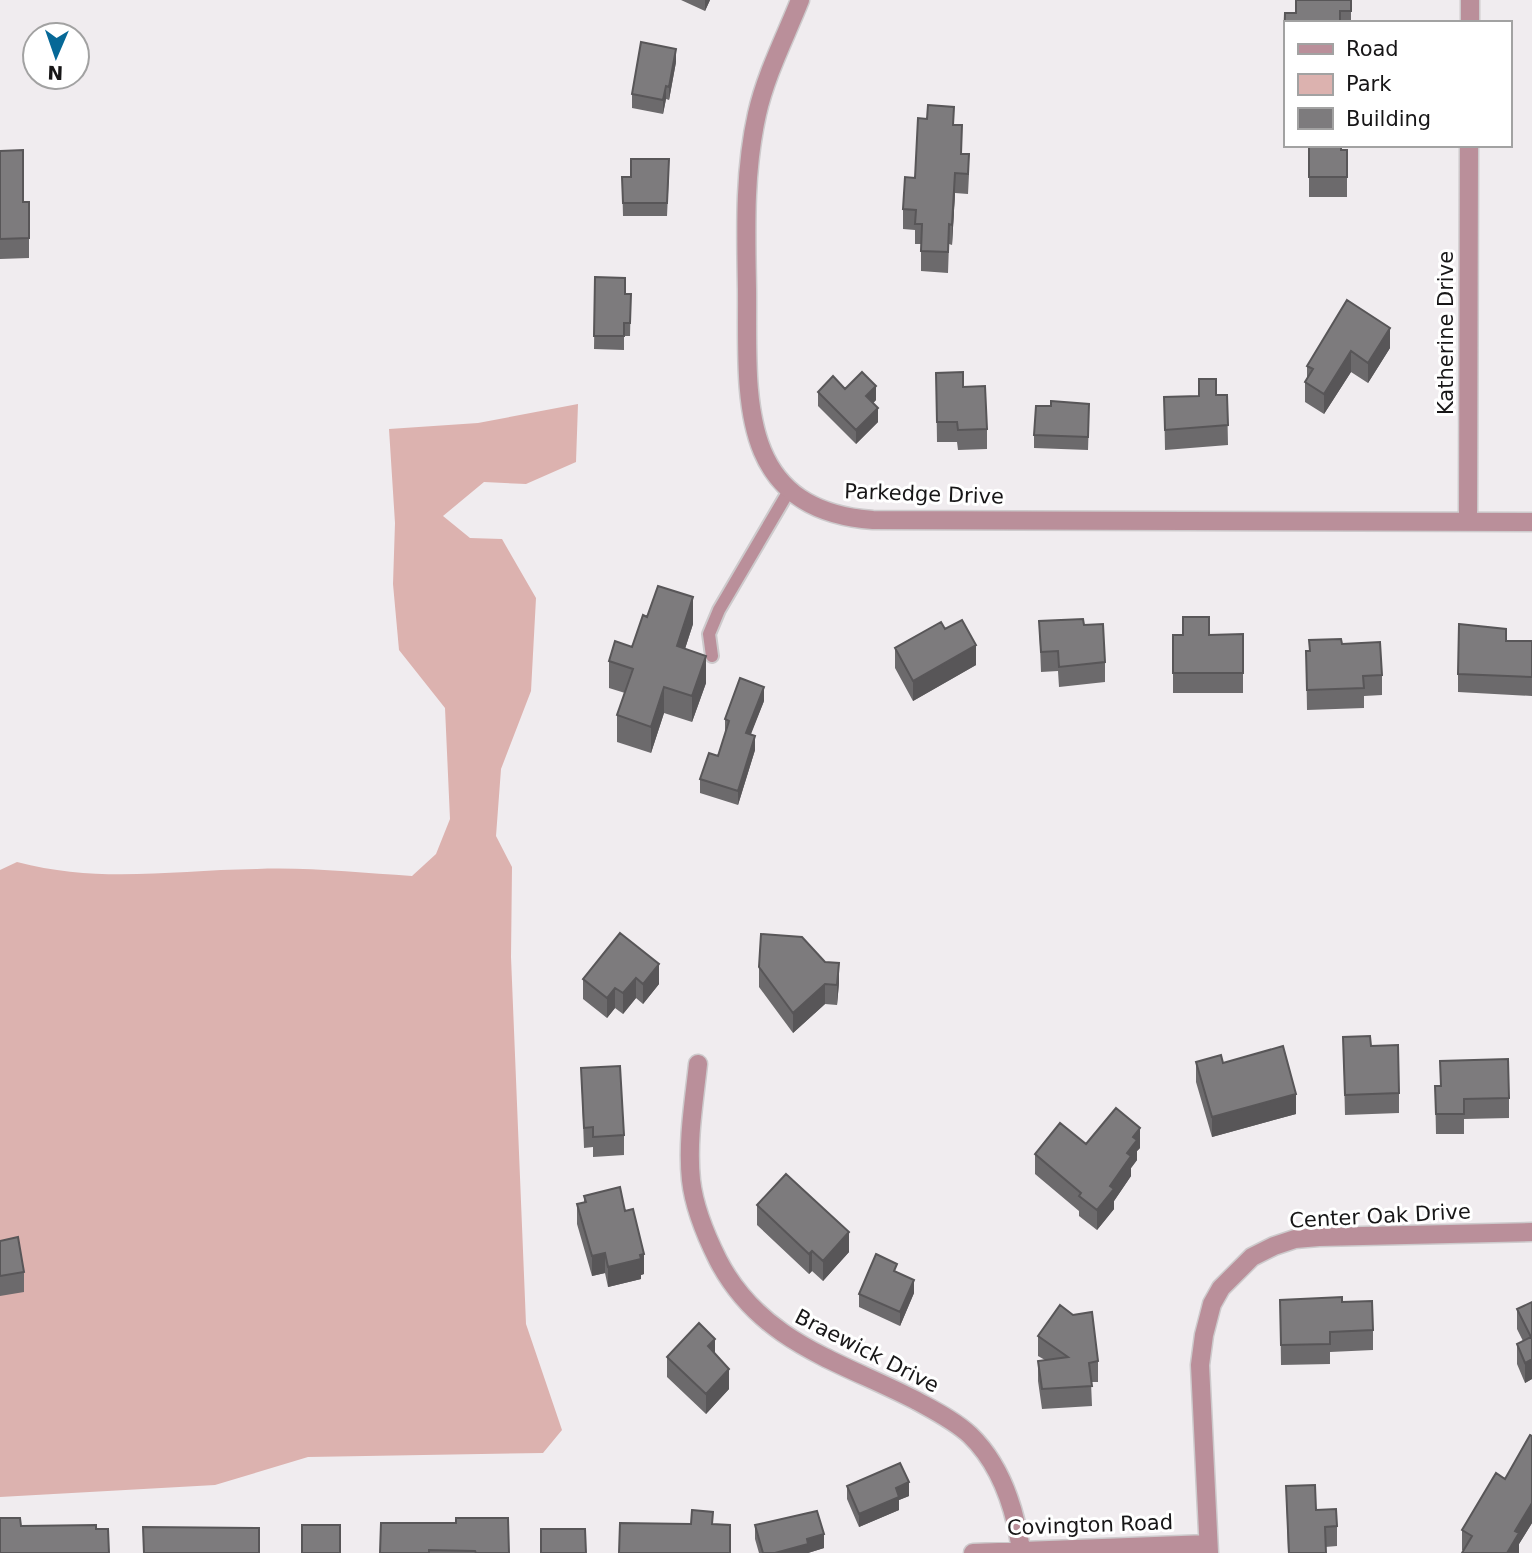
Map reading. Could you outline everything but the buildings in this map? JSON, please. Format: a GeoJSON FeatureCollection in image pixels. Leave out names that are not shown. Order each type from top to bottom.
{"type":"FeatureCollection","features":[{"type":"Feature","properties":{"kind":"street","name":"Parkedge Drive"},"geometry":{"type":"LineString","coordinates":[[800,0],[766,79],[757,113],[749,154],[746,207],[750,412],[757,442],[779,479],[790,489],[821,510],[873,520],[1532,522]]}},
{"type":"Feature","properties":{"kind":"street"},"geometry":{"type":"LineString","coordinates":[[1470,0],[1470,21]]}},
{"type":"Feature","properties":{"kind":"street","name":"Katherine Drive"},"geometry":{"type":"LineString","coordinates":[[1468,521],[1469,147]]}},
{"type":"Feature","properties":{"kind":"street","name":"Braewick Drive"},"geometry":{"type":"LineString","coordinates":[[698,1064],[690,1132],[691,1181],[704,1227],[731,1284],[740,1297],[782,1334],[933,1410],[971,1436],[998,1474],[1007,1494],[1021,1550]]}},
{"type":"Feature","properties":{"kind":"street","name":"Center Oak Drive"},"geometry":{"type":"LineString","coordinates":[[1209,1548],[1200,1365],[1212,1304],[1235,1272],[1252,1257],[1295,1239],[1532,1232]]}},
{"type":"Feature","properties":{"kind":"street","name":"Covington Road"},"geometry":{"type":"LineString","coordinates":[[973,1553],[1209,1548]]}},
{"type":"Feature","properties":{"kind":"lane"},"geometry":{"type":"LineString","coordinates":[[712,656],[709,634],[719,610],[790,489]]}},
{"type":"Feature","properties":{"kind":"green space"},"geometry":{"type":"Polygon","coordinates":[[[578,404],[576,462],[526,484],[484,482],[443,516],[470,538],[502,539],[536,598],[531,691],[501,769],[496,836],[512,867],[511,957],[526,1324],[562,1430],[543,1453],[308,1457],[215,1485],[0,1497],[0,870],[17,862],[78,873],[137,874],[276,869],[412,876],[436,854],[450,819],[445,708],[399,650],[393,584],[395,523],[389,429],[478,423],[578,404]]]}}]}
